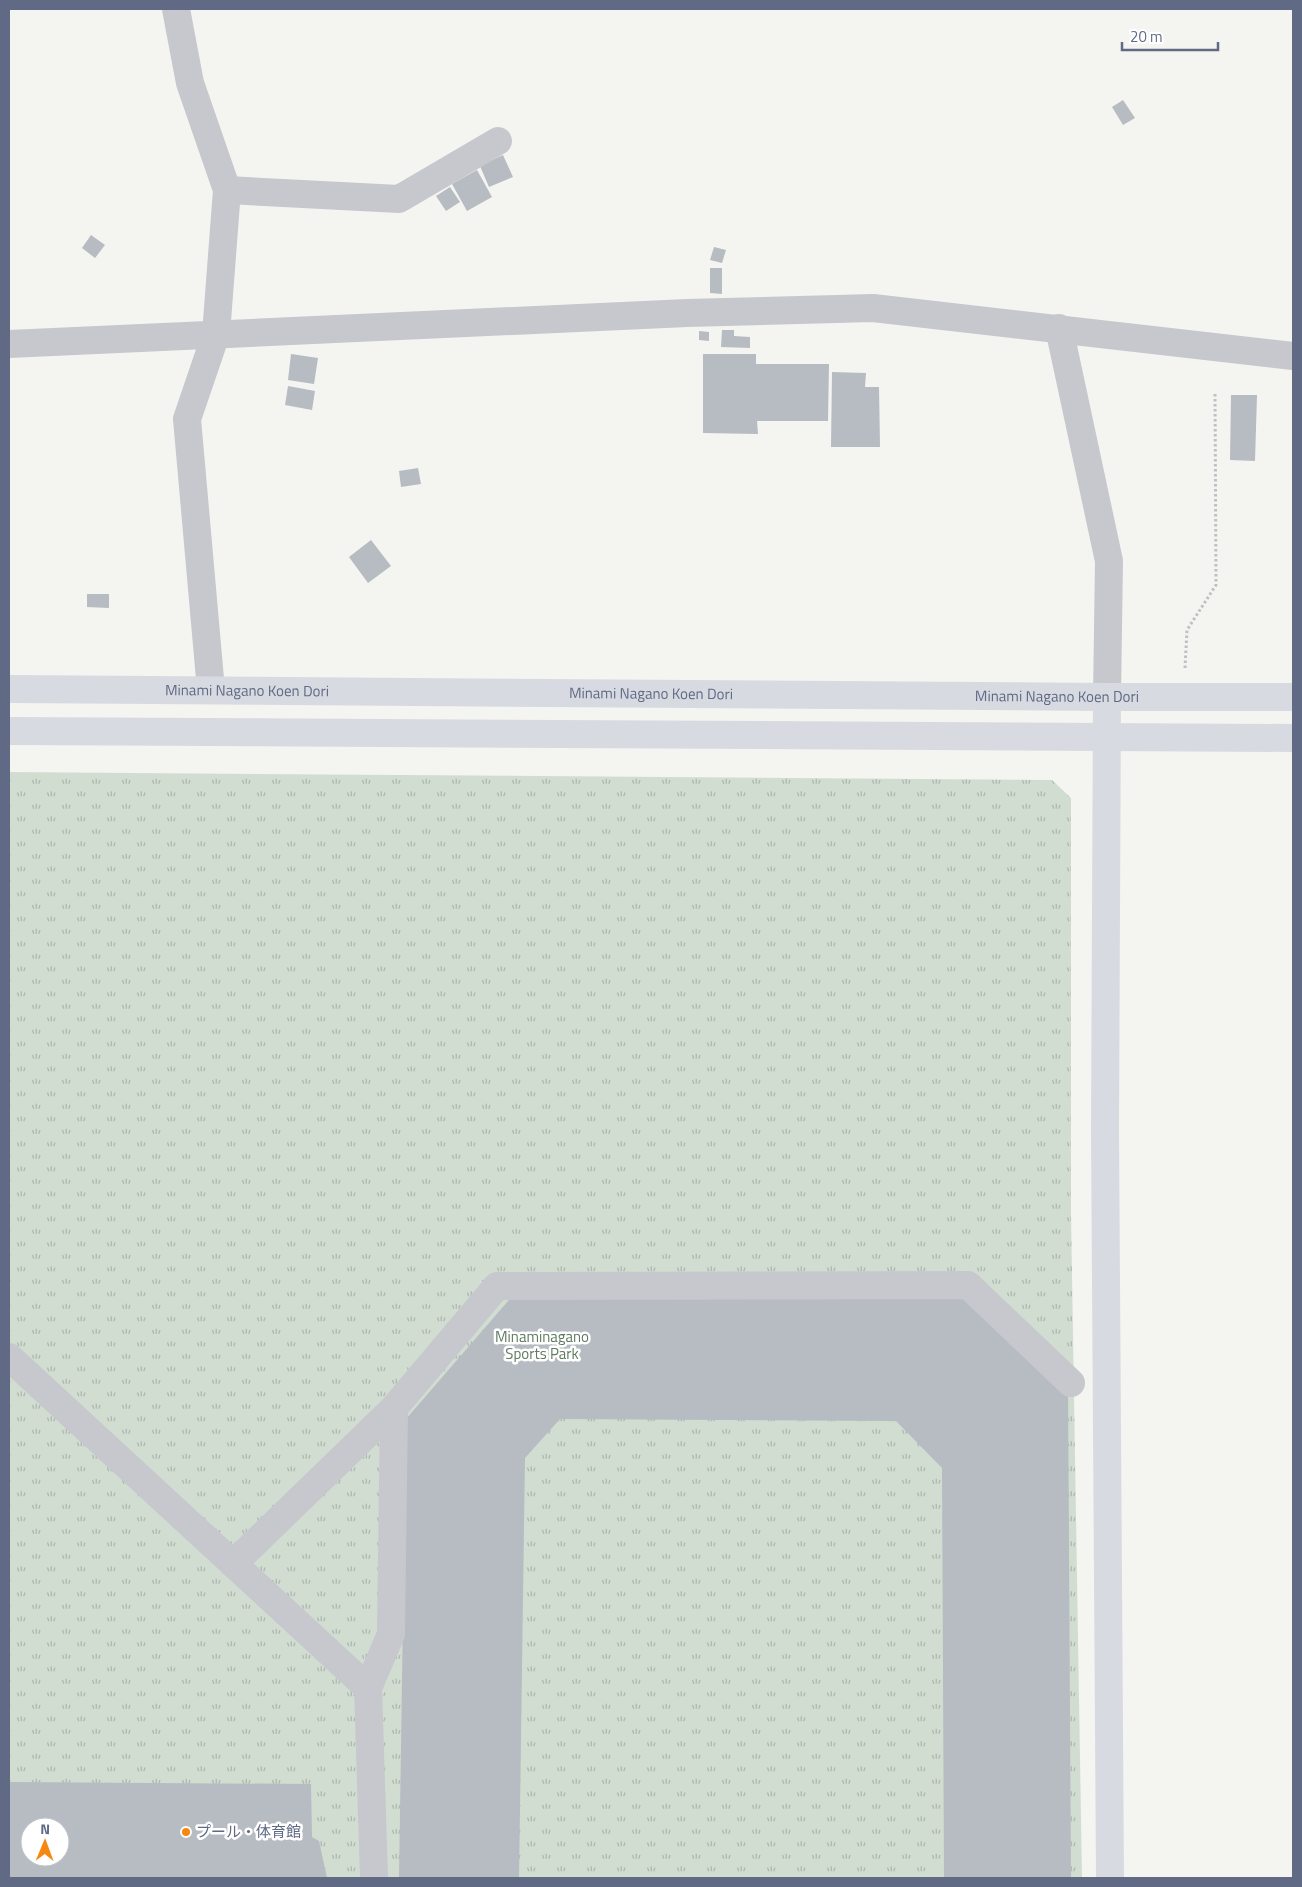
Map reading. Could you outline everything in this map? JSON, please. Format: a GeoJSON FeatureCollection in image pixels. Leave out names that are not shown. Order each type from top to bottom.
{"type":"FeatureCollection","features":[{"type":"Feature","properties":{"kind":"street"},"geometry":{"type":"LineString","coordinates":[[176,9],[190,83],[227,190],[216,334],[187,419],[211,690]]}},
{"type":"Feature","properties":{"kind":"street"},"geometry":{"type":"LineString","coordinates":[[227,190],[399,199],[498,141]]}},
{"type":"Feature","properties":{"kind":"street"},"geometry":{"type":"LineString","coordinates":[[9,344],[677,313],[873,308],[1293,356]]}},
{"type":"Feature","properties":{"kind":"street"},"geometry":{"type":"LineString","coordinates":[[1059,328],[1109,561],[1104,1131],[1110,1878]]}},
{"type":"Feature","properties":{"kind":"street","name":"Minami Nagano Koen Dori"},"geometry":{"type":"LineString","coordinates":[[9,690],[1293,697]]}},
{"type":"Feature","properties":{"kind":"street"},"geometry":{"type":"LineString","coordinates":[[9,731],[1293,738]]}},
{"type":"Feature","properties":{"kind":"street"},"geometry":{"type":"LineString","coordinates":[[233,1564],[394,1408],[497,1286],[968,1285],[1071,1383]]}},
{"type":"Feature","properties":{"kind":"street"},"geometry":{"type":"LineString","coordinates":[[9,1357],[368,1688]]}},
{"type":"Feature","properties":{"kind":"street"},"geometry":{"type":"LineString","coordinates":[[374,1878],[368,1688],[391,1634],[394,1408]]}},
{"type":"Feature","properties":{"kind":"path"},"geometry":{"type":"LineString","coordinates":[[1184,696],[1187,630],[1216,585],[1215,394]]}},
{"type":"Feature","properties":{"kind":"green space","name":"Minaminagano Sports Park"},"geometry":{"type":"Polygon","coordinates":[[[9,772],[1052,780],[1071,798],[1071,1214],[1082,1878],[9,1878],[9,772]]]}},
{"type":"Feature","properties":{"kind":"building"},"geometry":{"type":"Polygon","coordinates":[[[1123,100],[1135,118],[1123,125],[1112,107],[1123,100]]]}},
{"type":"Feature","properties":{"kind":"building"},"geometry":{"type":"Polygon","coordinates":[[[503,155],[513,177],[489,187],[480,166],[503,155]]]}},
{"type":"Feature","properties":{"kind":"building"},"geometry":{"type":"Polygon","coordinates":[[[477,170],[492,197],[467,211],[452,184],[477,170]]]}},
{"type":"Feature","properties":{"kind":"building"},"geometry":{"type":"Polygon","coordinates":[[[450,187],[460,202],[446,211],[436,196],[450,187]]]}},
{"type":"Feature","properties":{"kind":"building"},"geometry":{"type":"Polygon","coordinates":[[[91,235],[105,245],[95,258],[82,248],[91,235]]]}},
{"type":"Feature","properties":{"kind":"building"},"geometry":{"type":"Polygon","coordinates":[[[714,247],[726,250],[722,263],[710,260],[714,247]]]}},
{"type":"Feature","properties":{"kind":"building"},"geometry":{"type":"Polygon","coordinates":[[[710,268],[722,268],[722,294],[710,293],[710,268]]]}},
{"type":"Feature","properties":{"kind":"building"},"geometry":{"type":"Polygon","coordinates":[[[722,330],[734,330],[734,336],[750,337],[750,348],[721,347],[722,330]]]}},
{"type":"Feature","properties":{"kind":"building"},"geometry":{"type":"Polygon","coordinates":[[[699,331],[709,332],[709,341],[699,340],[699,331]]]}},
{"type":"Feature","properties":{"kind":"building"},"geometry":{"type":"Polygon","coordinates":[[[291,354],[318,358],[314,384],[288,380],[291,354]]]}},
{"type":"Feature","properties":{"kind":"building"},"geometry":{"type":"Polygon","coordinates":[[[703,354],[756,354],[756,364],[829,364],[828,421],[757,421],[758,434],[703,433],[703,354]]]}},
{"type":"Feature","properties":{"kind":"building"},"geometry":{"type":"Polygon","coordinates":[[[832,372],[866,373],[865,387],[879,387],[880,447],[831,447],[832,372]]]}},
{"type":"Feature","properties":{"kind":"building"},"geometry":{"type":"Polygon","coordinates":[[[288,386],[315,391],[312,410],[285,405],[288,386]]]}},
{"type":"Feature","properties":{"kind":"building"},"geometry":{"type":"Polygon","coordinates":[[[1231,395],[1257,395],[1255,461],[1230,460],[1231,395]]]}},
{"type":"Feature","properties":{"kind":"building"},"geometry":{"type":"Polygon","coordinates":[[[418,468],[421,484],[401,487],[399,471],[418,468]]]}},
{"type":"Feature","properties":{"kind":"building"},"geometry":{"type":"Polygon","coordinates":[[[371,540],[391,566],[368,583],[349,557],[371,540]]]}},
{"type":"Feature","properties":{"kind":"building"},"geometry":{"type":"Polygon","coordinates":[[[87,594],[109,594],[109,608],[87,607],[87,594]]]}},
{"type":"Feature","properties":{"kind":"building"},"geometry":{"type":"Polygon","coordinates":[[[972,1292],[1068,1384],[1071,1878],[944,1878],[942,1468],[896,1421],[560,1419],[525,1458],[519,1878],[399,1878],[406,1419],[514,1294],[972,1292]]]}},
{"type":"Feature","properties":{"kind":"building","name":"プール・体育館"},"geometry":{"type":"Polygon","coordinates":[[[9,1782],[311,1784],[312,1837],[319,1841],[327,1878],[9,1878],[9,1782]]]}},
{"type":"Feature","properties":{"kind":"place","name":"プール・体育館"},"geometry":{"type":"Point","coordinates":[186,1832]}}]}
